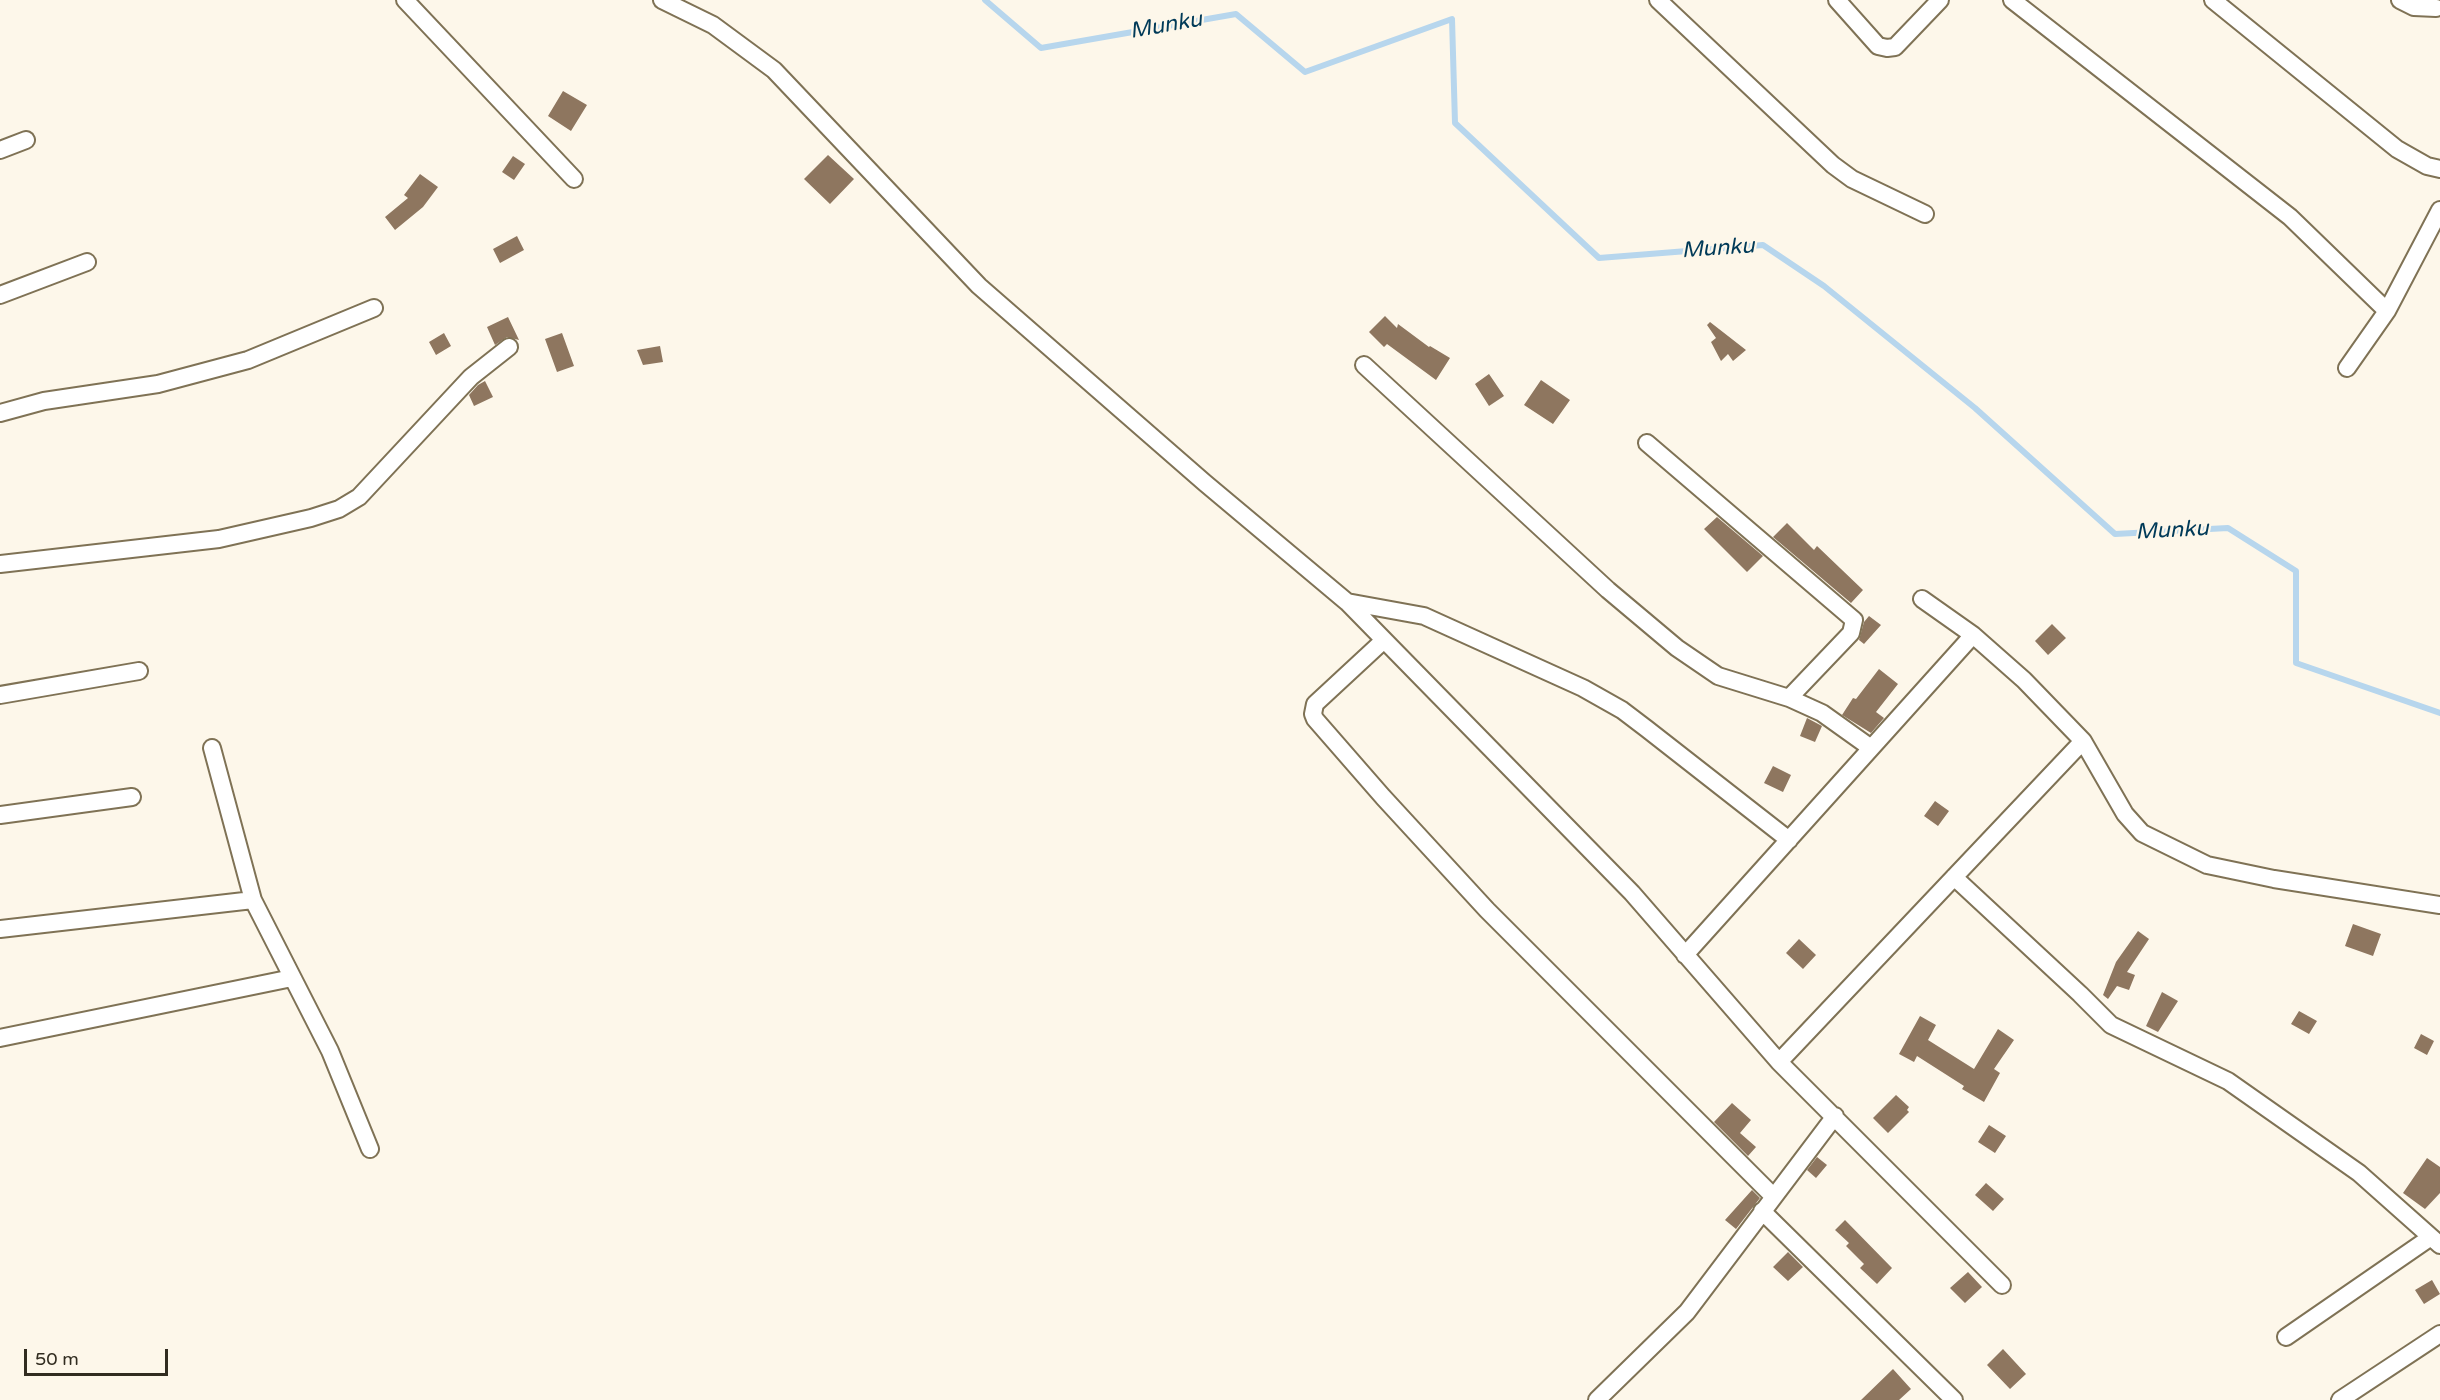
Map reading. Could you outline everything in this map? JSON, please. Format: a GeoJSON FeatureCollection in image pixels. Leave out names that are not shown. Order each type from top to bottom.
{"type":"FeatureCollection","features":[{"type":"Feature","properties":{"kind":"street"},"geometry":{"type":"LineString","coordinates":[[405,0],[574,179]]}},
{"type":"Feature","properties":{"kind":"street"},"geometry":{"type":"LineString","coordinates":[[662,0],[713,25],[774,70],[979,286],[1205,483],[1347,602],[1632,893],[1779,1062],[2002,1285]]}},
{"type":"Feature","properties":{"kind":"street"},"geometry":{"type":"LineString","coordinates":[[1658,0],[1833,165],[1852,179],[1925,214]]}},
{"type":"Feature","properties":{"kind":"street"},"geometry":{"type":"LineString","coordinates":[[1837,0],[1878,46],[1887,48],[1895,47],[1940,0]]}},
{"type":"Feature","properties":{"kind":"street"},"geometry":{"type":"LineString","coordinates":[[2012,0],[2290,217],[2387,311]]}},
{"type":"Feature","properties":{"kind":"street"},"geometry":{"type":"LineString","coordinates":[[2213,0],[2397,149],[2427,166],[2440,170]]}},
{"type":"Feature","properties":{"kind":"street"},"geometry":{"type":"LineString","coordinates":[[2400,0],[2414,7],[2436,7]]}},
{"type":"Feature","properties":{"kind":"street"},"geometry":{"type":"LineString","coordinates":[[0,150],[26,140]]}},
{"type":"Feature","properties":{"kind":"street"},"geometry":{"type":"LineString","coordinates":[[2347,368],[2387,311],[2440,210]]}},
{"type":"Feature","properties":{"kind":"street"},"geometry":{"type":"LineString","coordinates":[[0,295],[87,262]]}},
{"type":"Feature","properties":{"kind":"street"},"geometry":{"type":"LineString","coordinates":[[0,413],[44,401],[158,384],[248,360],[374,308]]}},
{"type":"Feature","properties":{"kind":"street"},"geometry":{"type":"LineString","coordinates":[[0,564],[219,539],[311,518],[339,509],[359,496],[471,377],[509,347]]}},
{"type":"Feature","properties":{"kind":"street"},"geometry":{"type":"LineString","coordinates":[[1364,365],[1608,590],[1677,648],[1718,676],[1789,698],[1822,713],[1871,748]]}},
{"type":"Feature","properties":{"kind":"street"},"geometry":{"type":"LineString","coordinates":[[1647,443],[1854,620],[1851,633],[1789,698]]}},
{"type":"Feature","properties":{"kind":"street"},"geometry":{"type":"LineString","coordinates":[[1922,599],[1973,635],[2024,680],[2083,741],[2125,814],[2142,833],[2207,865],[2274,879],[2440,905]]}},
{"type":"Feature","properties":{"kind":"street"},"geometry":{"type":"LineString","coordinates":[[1347,602],[1424,616],[1583,688],[1622,710],[1789,840]]}},
{"type":"Feature","properties":{"kind":"street"},"geometry":{"type":"LineString","coordinates":[[1685,955],[1973,635]]}},
{"type":"Feature","properties":{"kind":"street"},"geometry":{"type":"LineString","coordinates":[[1383,641],[1315,704],[1313,714],[1316,719],[1383,797],[1487,910],[1773,1196]]}},
{"type":"Feature","properties":{"kind":"street"},"geometry":{"type":"LineString","coordinates":[[0,695],[140,671]]}},
{"type":"Feature","properties":{"kind":"street"},"geometry":{"type":"LineString","coordinates":[[1779,1062],[2083,741]]}},
{"type":"Feature","properties":{"kind":"street"},"geometry":{"type":"LineString","coordinates":[[212,748],[253,900],[330,1051],[370,1149]]}},
{"type":"Feature","properties":{"kind":"street"},"geometry":{"type":"LineString","coordinates":[[0,815],[132,797]]}},
{"type":"Feature","properties":{"kind":"street"},"geometry":{"type":"LineString","coordinates":[[1954,877],[2111,1025],[2236,1086],[2359,1173],[2435,1241],[2286,1337]]}},
{"type":"Feature","properties":{"kind":"street"},"geometry":{"type":"LineString","coordinates":[[0,929],[253,900]]}},
{"type":"Feature","properties":{"kind":"street"},"geometry":{"type":"LineString","coordinates":[[0,1038],[292,978]]}},
{"type":"Feature","properties":{"kind":"street"},"geometry":{"type":"LineString","coordinates":[[1597,1400],[1687,1312],[1834,1116]]}},
{"type":"Feature","properties":{"kind":"street"},"geometry":{"type":"LineString","coordinates":[[1762,1211],[1954,1400]]}},
{"type":"Feature","properties":{"kind":"street"},"geometry":{"type":"LineString","coordinates":[[2340,1400],[2440,1334]]}},
{"type":"Feature","properties":{"kind":"building"},"geometry":{"type":"Polygon","coordinates":[[[563,91],[587,105],[571,131],[548,116],[563,91]]]}},
{"type":"Feature","properties":{"kind":"building"},"geometry":{"type":"Polygon","coordinates":[[[828,155],[854,179],[830,204],[804,179],[828,155]]]}},
{"type":"Feature","properties":{"kind":"building"},"geometry":{"type":"Polygon","coordinates":[[[513,156],[525,164],[514,180],[502,172],[513,156]]]}},
{"type":"Feature","properties":{"kind":"building"},"geometry":{"type":"Polygon","coordinates":[[[420,174],[438,187],[423,207],[395,230],[385,217],[408,198],[404,195],[420,174]]]}},
{"type":"Feature","properties":{"kind":"building"},"geometry":{"type":"Polygon","coordinates":[[[517,236],[524,250],[500,263],[493,249],[517,236]]]}},
{"type":"Feature","properties":{"kind":"building"},"geometry":{"type":"Polygon","coordinates":[[[1385,316],[1397,328],[1398,324],[1429,347],[1450,358],[1436,380],[1387,344],[1384,347],[1369,332],[1385,316]]]}},
{"type":"Feature","properties":{"kind":"building"},"geometry":{"type":"Polygon","coordinates":[[[508,317],[519,340],[507,337],[495,345],[487,327],[508,317]]]}},
{"type":"Feature","properties":{"kind":"building"},"geometry":{"type":"Polygon","coordinates":[[[1710,322],[1746,350],[1733,361],[1728,354],[1721,361],[1711,342],[1716,338],[1707,325],[1710,322]]]}},
{"type":"Feature","properties":{"kind":"building"},"geometry":{"type":"Polygon","coordinates":[[[444,333],[451,346],[436,355],[429,342],[444,333]]]}},
{"type":"Feature","properties":{"kind":"building"},"geometry":{"type":"Polygon","coordinates":[[[562,333],[574,366],[557,372],[545,339],[562,333]]]}},
{"type":"Feature","properties":{"kind":"building"},"geometry":{"type":"Polygon","coordinates":[[[660,346],[663,362],[643,365],[637,350],[660,346]]]}},
{"type":"Feature","properties":{"kind":"building"},"geometry":{"type":"Polygon","coordinates":[[[1489,374],[1504,396],[1489,406],[1475,384],[1489,374]]]}},
{"type":"Feature","properties":{"kind":"building"},"geometry":{"type":"Polygon","coordinates":[[[1541,380],[1570,400],[1553,424],[1524,405],[1541,380]]]}},
{"type":"Feature","properties":{"kind":"building"},"geometry":{"type":"Polygon","coordinates":[[[485,381],[493,397],[474,406],[469,395],[485,381]]]}},
{"type":"Feature","properties":{"kind":"building"},"geometry":{"type":"Polygon","coordinates":[[[1717,517],[1763,556],[1747,572],[1704,529],[1717,517]]]}},
{"type":"Feature","properties":{"kind":"building"},"geometry":{"type":"Polygon","coordinates":[[[1787,523],[1814,550],[1817,546],[1863,590],[1851,603],[1773,537],[1787,523]]]}},
{"type":"Feature","properties":{"kind":"building"},"geometry":{"type":"Polygon","coordinates":[[[1869,616],[1881,625],[1864,644],[1859,640],[1864,622],[1869,616]]]}},
{"type":"Feature","properties":{"kind":"building"},"geometry":{"type":"Polygon","coordinates":[[[2052,624],[2066,638],[2048,655],[2035,641],[2052,624]]]}},
{"type":"Feature","properties":{"kind":"building"},"geometry":{"type":"Polygon","coordinates":[[[1879,669],[1898,684],[1876,712],[1884,718],[1871,733],[1842,715],[1853,698],[1856,699],[1879,669]]]}},
{"type":"Feature","properties":{"kind":"building"},"geometry":{"type":"Polygon","coordinates":[[[1807,718],[1822,726],[1815,742],[1800,736],[1807,718]]]}},
{"type":"Feature","properties":{"kind":"building"},"geometry":{"type":"Polygon","coordinates":[[[1773,766],[1791,775],[1783,792],[1764,783],[1773,766]]]}},
{"type":"Feature","properties":{"kind":"building"},"geometry":{"type":"Polygon","coordinates":[[[1935,801],[1949,811],[1938,826],[1924,816],[1935,801]]]}},
{"type":"Feature","properties":{"kind":"building"},"geometry":{"type":"Polygon","coordinates":[[[2353,924],[2381,934],[2373,956],[2345,946],[2353,924]]]}},
{"type":"Feature","properties":{"kind":"building"},"geometry":{"type":"Polygon","coordinates":[[[2138,931],[2149,939],[2127,972],[2135,975],[2129,990],[2117,986],[2108,999],[2103,995],[2116,962],[2138,931]]]}},
{"type":"Feature","properties":{"kind":"building"},"geometry":{"type":"Polygon","coordinates":[[[1799,939],[1816,955],[1803,969],[1786,953],[1799,939]]]}},
{"type":"Feature","properties":{"kind":"building"},"geometry":{"type":"Polygon","coordinates":[[[2162,992],[2178,1001],[2158,1032],[2146,1026],[2162,992]]]}},
{"type":"Feature","properties":{"kind":"building"},"geometry":{"type":"Polygon","coordinates":[[[2299,1011],[2317,1021],[2309,1034],[2291,1024],[2299,1011]]]}},
{"type":"Feature","properties":{"kind":"building"},"geometry":{"type":"Polygon","coordinates":[[[1920,1016],[1936,1025],[1928,1040],[1974,1069],[1998,1029],[2014,1040],[1994,1069],[2000,1073],[1984,1102],[1962,1089],[1964,1086],[1917,1056],[1914,1062],[1899,1054],[1920,1016]]]}},
{"type":"Feature","properties":{"kind":"building"},"geometry":{"type":"Polygon","coordinates":[[[2421,1034],[2434,1041],[2427,1055],[2414,1048],[2421,1034]]]}},
{"type":"Feature","properties":{"kind":"building"},"geometry":{"type":"Polygon","coordinates":[[[1896,1095],[1909,1107],[1907,1110],[1909,1112],[1888,1133],[1873,1118],[1896,1095]]]}},
{"type":"Feature","properties":{"kind":"building"},"geometry":{"type":"Polygon","coordinates":[[[1732,1103],[1751,1120],[1740,1133],[1756,1147],[1748,1156],[1714,1122],[1732,1103]]]}},
{"type":"Feature","properties":{"kind":"building"},"geometry":{"type":"Polygon","coordinates":[[[1989,1125],[2006,1136],[1995,1153],[1978,1142],[1989,1125]]]}},
{"type":"Feature","properties":{"kind":"building"},"geometry":{"type":"Polygon","coordinates":[[[1817,1157],[1827,1165],[1816,1178],[1807,1170],[1817,1157]]]}},
{"type":"Feature","properties":{"kind":"building"},"geometry":{"type":"Polygon","coordinates":[[[2427,1158],[2440,1167],[2440,1193],[2425,1209],[2403,1193],[2427,1158]]]}},
{"type":"Feature","properties":{"kind":"building"},"geometry":{"type":"Polygon","coordinates":[[[1986,1183],[2004,1199],[1993,1211],[1975,1195],[1986,1183]]]}},
{"type":"Feature","properties":{"kind":"building"},"geometry":{"type":"Polygon","coordinates":[[[1752,1190],[1760,1198],[1736,1229],[1725,1220],[1752,1190]]]}},
{"type":"Feature","properties":{"kind":"building"},"geometry":{"type":"Polygon","coordinates":[[[1845,1220],[1892,1268],[1877,1284],[1860,1268],[1864,1264],[1846,1246],[1849,1243],[1835,1230],[1845,1220]]]}},
{"type":"Feature","properties":{"kind":"building"},"geometry":{"type":"Polygon","coordinates":[[[1788,1252],[1803,1267],[1788,1281],[1773,1267],[1788,1252]]]}},
{"type":"Feature","properties":{"kind":"building"},"geometry":{"type":"Polygon","coordinates":[[[1968,1272],[1982,1287],[1965,1303],[1950,1288],[1968,1272]]]}},
{"type":"Feature","properties":{"kind":"building"},"geometry":{"type":"Polygon","coordinates":[[[2432,1280],[2440,1294],[2424,1304],[2415,1290],[2432,1280]]]}},
{"type":"Feature","properties":{"kind":"building"},"geometry":{"type":"Polygon","coordinates":[[[2003,1349],[2026,1374],[2010,1389],[1987,1365],[2003,1349]]]}},
{"type":"Feature","properties":{"kind":"building"},"geometry":{"type":"Polygon","coordinates":[[[1893,1369],[1911,1389],[1899,1400],[1861,1400],[1893,1369]]]}},
{"type":"Feature","properties":{"kind":"waterway","name":"Munku"},"geometry":{"type":"LineString","coordinates":[[985,0],[1041,48],[1236,14],[1305,72],[1452,19],[1455,123],[1599,258],[1763,245],[1824,286],[1975,408],[2115,534],[2228,528],[2296,571],[2296,663],[2440,713]]}}]}
